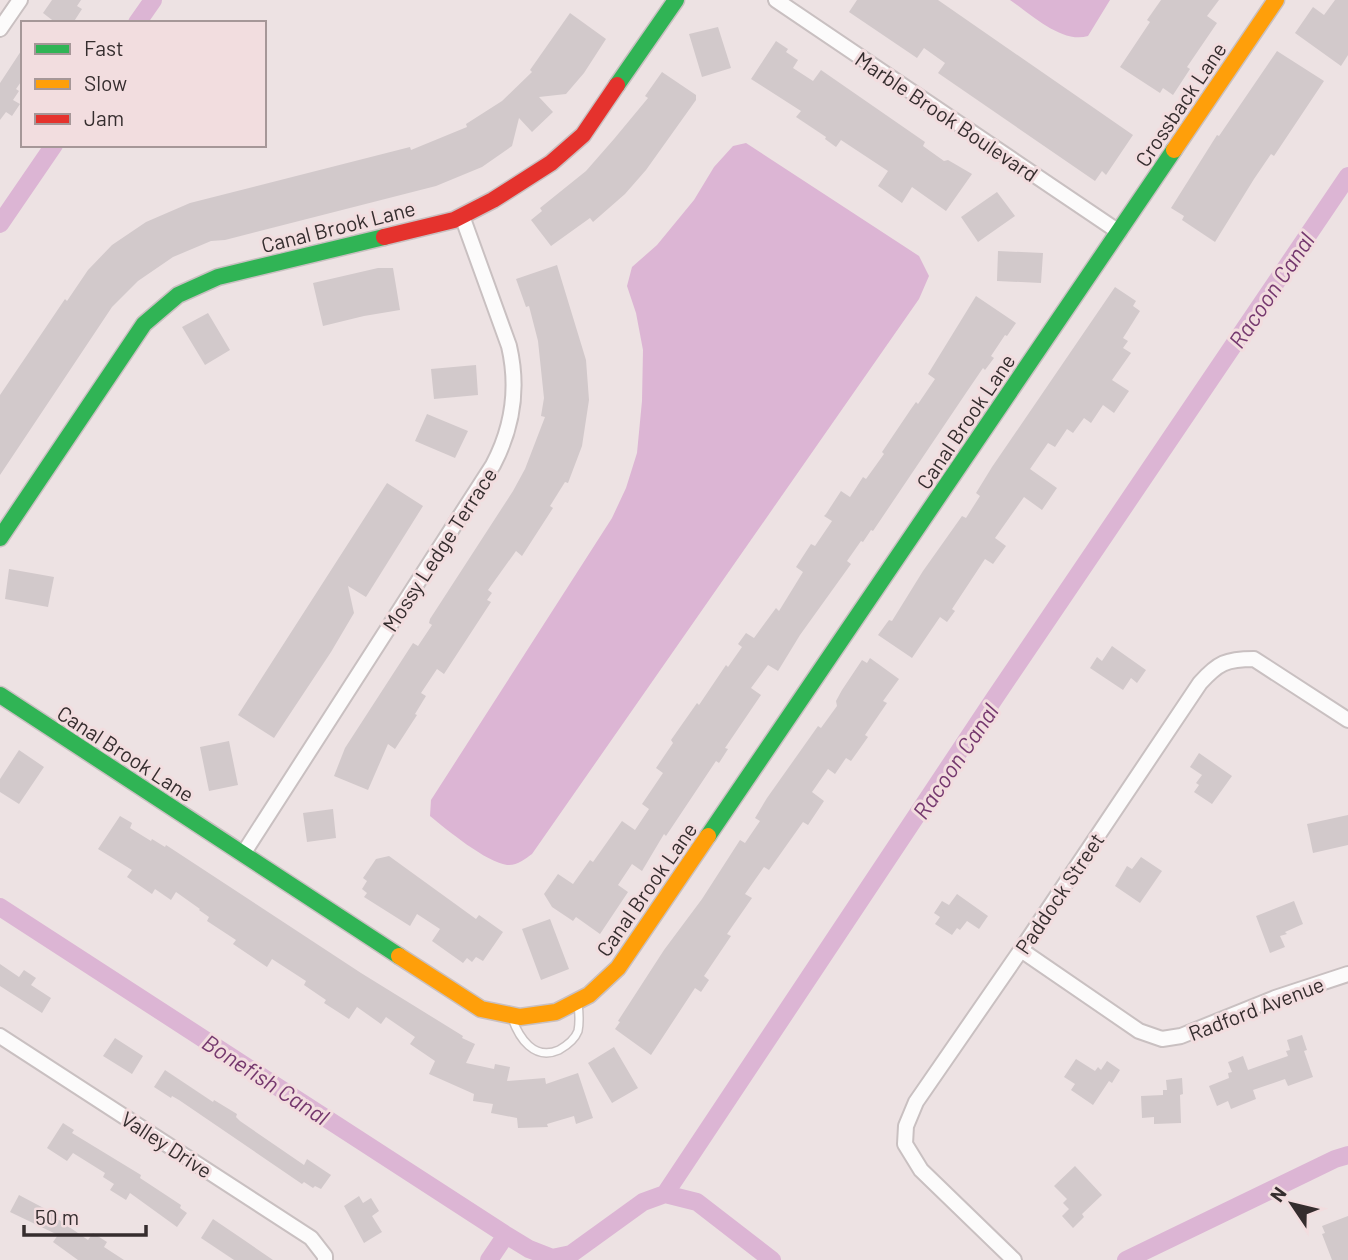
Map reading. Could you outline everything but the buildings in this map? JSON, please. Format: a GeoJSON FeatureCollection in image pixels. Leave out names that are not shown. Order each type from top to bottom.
{"type":"FeatureCollection","features":[{"type":"Feature","properties":{"kind":"street"},"geometry":{"type":"LineString","coordinates":[[0,29],[20,0]]}},
{"type":"Feature","properties":{"kind":"street","name":"Canal Brook Lane"},"geometry":{"type":"LineString","coordinates":[[0,538],[144,324],[167,300],[188,288],[218,277],[454,220],[524,182],[583,135],[676,0]]}},
{"type":"Feature","properties":{"kind":"street","name":"Marble Brook Boulevard"},"geometry":{"type":"LineString","coordinates":[[776,0],[1119,232]]}},
{"type":"Feature","properties":{"kind":"street","name":"Crossback Lane"},"geometry":{"type":"LineString","coordinates":[[1119,232],[1276,0]]}},
{"type":"Feature","properties":{"kind":"street","name":"Mossy Ledge Terrace"},"geometry":{"type":"LineString","coordinates":[[243,854],[493,465],[509,430],[513,410],[513,367],[509,346],[462,216]]}},
{"type":"Feature","properties":{"kind":"street","name":"Canal Brook Lane"},"geometry":{"type":"LineString","coordinates":[[0,695],[481,1009],[512,1017],[555,1012],[578,1003],[601,987],[618,968],[1119,232]]}},
{"type":"Feature","properties":{"kind":"street","name":"Paddock Street"},"geometry":{"type":"LineString","coordinates":[[1014,1260],[921,1170],[905,1144],[906,1126],[916,1102],[1200,683],[1215,665],[1236,659],[1254,659],[1348,720]]}},
{"type":"Feature","properties":{"kind":"street","name":"Radford Avenue"},"geometry":{"type":"LineString","coordinates":[[1021,950],[1139,1031],[1162,1038],[1181,1036],[1275,998],[1348,974]]}},
{"type":"Feature","properties":{"kind":"street","name":"Valley Drive"},"geometry":{"type":"LineString","coordinates":[[0,1036],[311,1238],[325,1256],[325,1260]]}},
{"type":"Feature","properties":{"kind":"lane"},"geometry":{"type":"LineString","coordinates":[[512,1017],[516,1029],[528,1046],[538,1052],[548,1053],[565,1046],[578,1031],[578,1003]]}},
{"type":"Feature","properties":{"kind":"shaded area"},"geometry":{"type":"Polygon","coordinates":[[[1010,0],[1110,0],[1088,36],[1078,37],[1057,32],[1010,0]]]}},
{"type":"Feature","properties":{"kind":"shaded area"},"geometry":{"type":"Polygon","coordinates":[[[746,143],[919,256],[929,276],[919,299],[532,854],[514,864],[498,863],[467,845],[430,816],[431,800],[612,518],[626,488],[637,453],[642,401],[643,350],[636,313],[627,286],[632,267],[657,245],[694,200],[714,167],[733,146],[746,143]]]}},
{"type":"Feature","properties":{"kind":"waterway","name":"Bonefish Canal"},"geometry":{"type":"LineString","coordinates":[[138,21],[153,0]]}},
{"type":"Feature","properties":{"kind":"waterway","name":"Bonefish Canal"},"geometry":{"type":"LineString","coordinates":[[0,224],[53,147]]}},
{"type":"Feature","properties":{"kind":"waterway","name":"Racoon Canal"},"geometry":{"type":"LineString","coordinates":[[506,1235],[529,1249],[552,1258],[571,1254],[643,1202],[665,1194],[994,699],[1348,176]]}},
{"type":"Feature","properties":{"kind":"waterway","name":"Bonefish Canal"},"geometry":{"type":"LineString","coordinates":[[0,907],[506,1235],[489,1260]]}},
{"type":"Feature","properties":{"kind":"waterway"},"geometry":{"type":"LineString","coordinates":[[1126,1260],[1348,1155]]}},
{"type":"Feature","properties":{"kind":"waterway"},"geometry":{"type":"LineString","coordinates":[[665,1194],[697,1202],[772,1260]]}},
{"type":"Feature","properties":{"kind":"traffic: fast"},"geometry":{"type":"LineString","coordinates":[[617,85],[676,0]]}},
{"type":"Feature","properties":{"kind":"traffic: fast"},"geometry":{"type":"LineString","coordinates":[[708,836],[1174,150]]}},
{"type":"Feature","properties":{"kind":"traffic: fast"},"geometry":{"type":"LineString","coordinates":[[0,538],[144,324],[178,295],[218,277],[384,237]]}},
{"type":"Feature","properties":{"kind":"traffic: fast"},"geometry":{"type":"LineString","coordinates":[[0,695],[399,956]]}},
{"type":"Feature","properties":{"kind":"traffic: slow"},"geometry":{"type":"LineString","coordinates":[[1174,150],[1276,0]]}},
{"type":"Feature","properties":{"kind":"traffic: slow"},"geometry":{"type":"LineString","coordinates":[[399,956],[481,1009],[520,1017],[556,1012],[589,995],[618,968],[708,836]]}},
{"type":"Feature","properties":{"kind":"traffic: jam"},"geometry":{"type":"LineString","coordinates":[[384,237],[454,220],[493,200],[551,163],[583,135],[617,85]]}}]}
